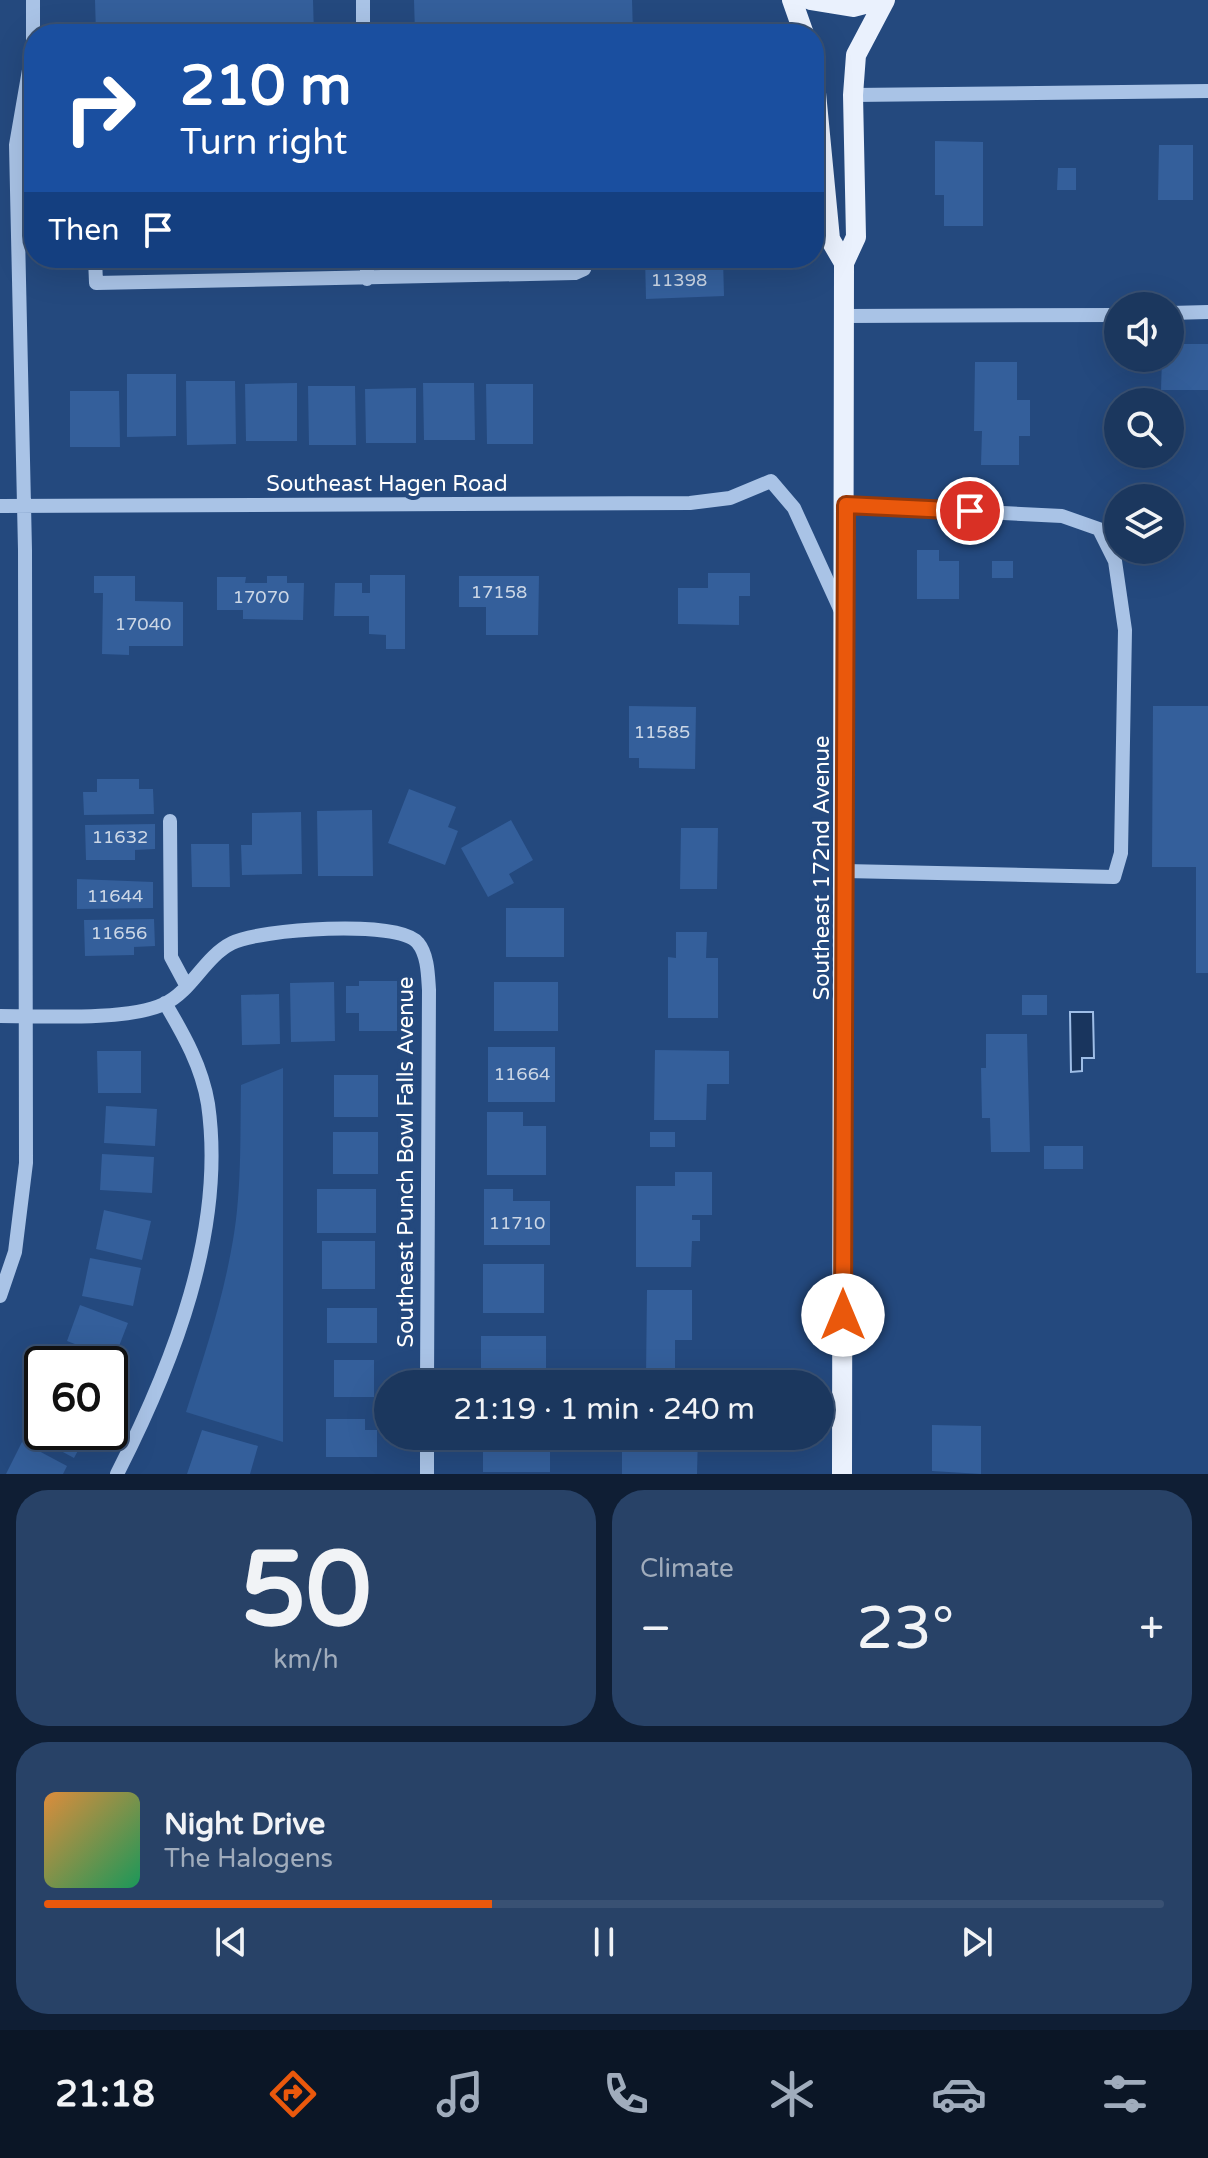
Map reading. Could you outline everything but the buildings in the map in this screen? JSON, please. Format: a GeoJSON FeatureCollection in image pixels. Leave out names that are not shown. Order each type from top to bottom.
{"type":"FeatureCollection","features":[{"type":"Feature","properties":{"kind":"main road"},"geometry":{"type":"LineString","coordinates":[[792,0],[800,24]]}},
{"type":"Feature","properties":{"kind":"main road","name":"Southeast 172nd Avenue"},"geometry":{"type":"LineString","coordinates":[[810,0],[853,7],[883,0]]}},
{"type":"Feature","properties":{"kind":"main road","name":"Southeast 172nd Avenue"},"geometry":{"type":"LineString","coordinates":[[842,1474],[846,623],[844,263],[856,237],[853,95],[856,55],[883,0]]}},
{"type":"Feature","properties":{"kind":"main road","name":"Southeast 172nd Avenue"},"geometry":{"type":"LineString","coordinates":[[824,176],[830,239],[844,263]]}},
{"type":"Feature","properties":{"kind":"street"},"geometry":{"type":"LineString","coordinates":[[33,0],[33,24]]}},
{"type":"Feature","properties":{"kind":"street"},"geometry":{"type":"LineString","coordinates":[[363,0],[363,24]]}},
{"type":"Feature","properties":{"kind":"street"},"geometry":{"type":"LineString","coordinates":[[853,95],[1208,91]]}},
{"type":"Feature","properties":{"kind":"street"},"geometry":{"type":"LineString","coordinates":[[0,1296],[15,1252],[26,1163],[24,506],[16,145],[24,99]]}},
{"type":"Feature","properties":{"kind":"street"},"geometry":{"type":"LineString","coordinates":[[18,214],[24,214]]}},
{"type":"Feature","properties":{"kind":"street"},"geometry":{"type":"LineString","coordinates":[[95,268],[96,283],[575,273],[584,268]]}},
{"type":"Feature","properties":{"kind":"street"},"geometry":{"type":"LineString","coordinates":[[367,268],[367,279]]}},
{"type":"Feature","properties":{"kind":"street"},"geometry":{"type":"LineString","coordinates":[[1184,313],[1208,312]]}},
{"type":"Feature","properties":{"kind":"street"},"geometry":{"type":"LineString","coordinates":[[845,316],[1104,315]]}},
{"type":"Feature","properties":{"kind":"street","name":"Southeast Hagen Road"},"geometry":{"type":"LineString","coordinates":[[0,506],[690,503],[730,498],[771,481],[794,508],[846,623]]}},
{"type":"Feature","properties":{"kind":"street"},"geometry":{"type":"LineString","coordinates":[[845,871],[1114,877],[1121,853],[1125,630],[1115,561],[1099,529],[1062,516],[846,505]]}},
{"type":"Feature","properties":{"kind":"street"},"geometry":{"type":"LineString","coordinates":[[0,1016],[127,1013],[165,1003],[186,985],[171,957],[170,821]]}},
{"type":"Feature","properties":{"kind":"street","name":"Southeast Punch Bowl Falls Avenue"},"geometry":{"type":"LineString","coordinates":[[186,985],[208,958],[233,942],[257,934],[299,930],[381,931],[401,933],[418,942],[427,965],[429,990],[427,1370]]}},
{"type":"Feature","properties":{"kind":"street"},"geometry":{"type":"LineString","coordinates":[[117,1474],[171,1353],[199,1257],[210,1179],[208,1104],[193,1051],[165,1003]]}},
{"type":"Feature","properties":{"kind":"street"},"geometry":{"type":"LineString","coordinates":[[427,1450],[427,1474]]}},
{"type":"Feature","properties":{"kind":"shaded area"},"geometry":{"type":"Polygon","coordinates":[[[1070,1012],[1093,1012],[1094,1058],[1082,1058],[1082,1071],[1071,1072],[1070,1012]]]}},
{"type":"Feature","properties":{"kind":"shaded area"},"geometry":{"type":"Polygon","coordinates":[[[283,1068],[283,1442],[186,1412],[217,1312],[235,1231],[240,1168],[241,1085],[283,1068]]]}},
{"type":"Feature","properties":{"kind":"route"},"geometry":{"type":"LineString","coordinates":[[843,1315],[846,505],[970,511]]}}]}
